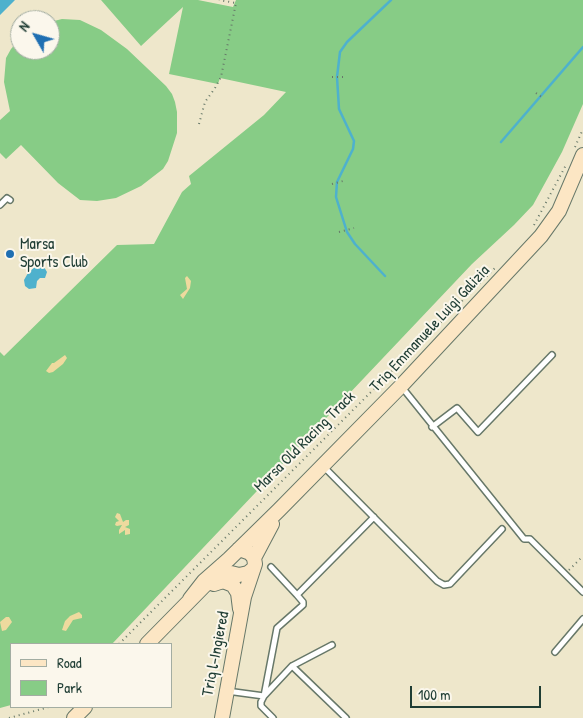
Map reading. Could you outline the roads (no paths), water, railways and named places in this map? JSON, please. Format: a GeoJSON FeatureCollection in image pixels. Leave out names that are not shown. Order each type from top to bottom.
{"type":"FeatureCollection","features":[{"type":"Feature","properties":{"kind":"main road","name":"Triq Emmanuele Luigi Galizia"},"geometry":{"type":"LineString","coordinates":[[148,643],[190,599],[204,581],[240,564],[280,510],[401,386],[548,227],[563,204],[578,154]]}},
{"type":"Feature","properties":{"kind":"main road","name":"Triq l-Ingiered"},"geometry":{"type":"LineString","coordinates":[[222,718],[242,616],[244,598],[240,564]]}},
{"type":"Feature","properties":{"kind":"main road"},"geometry":{"type":"LineString","coordinates":[[171,620],[214,584],[223,581],[233,585],[238,593],[242,616]]}},
{"type":"Feature","properties":{"kind":"main road"},"geometry":{"type":"LineString","coordinates":[[74,718],[84,708]]}},
{"type":"Feature","properties":{"kind":"lane"},"geometry":{"type":"LineString","coordinates":[[0,205],[7,198],[10,200]]}},
{"type":"Feature","properties":{"kind":"lane"},"geometry":{"type":"LineString","coordinates":[[432,427],[457,408],[478,432],[552,355]]}},
{"type":"Feature","properties":{"kind":"lane"},"geometry":{"type":"LineString","coordinates":[[401,386],[432,427],[524,539],[530,539],[583,592]]}},
{"type":"Feature","properties":{"kind":"lane"},"geometry":{"type":"LineString","coordinates":[[322,466],[437,581],[444,585],[450,584],[502,529]]}},
{"type":"Feature","properties":{"kind":"lane"},"geometry":{"type":"LineString","coordinates":[[297,594],[374,517]]}},
{"type":"Feature","properties":{"kind":"lane"},"geometry":{"type":"LineString","coordinates":[[271,567],[304,602],[277,628],[264,696],[260,705],[272,718]]}},
{"type":"Feature","properties":{"kind":"lane"},"geometry":{"type":"LineString","coordinates":[[555,652],[583,619]]}},
{"type":"Feature","properties":{"kind":"lane"},"geometry":{"type":"LineString","coordinates":[[264,696],[292,666],[332,645]]}},
{"type":"Feature","properties":{"kind":"lane"},"geometry":{"type":"LineString","coordinates":[[292,666],[346,718]]}},
{"type":"Feature","properties":{"kind":"lane"},"geometry":{"type":"LineString","coordinates":[[226,691],[264,696]]}},
{"type":"Feature","properties":{"kind":"water"},"geometry":{"type":"Polygon","coordinates":[[[0,0],[15,0],[0,15],[0,0]]]}},
{"type":"Feature","properties":{"kind":"water"},"geometry":{"type":"Polygon","coordinates":[[[36,266],[44,267],[47,272],[45,278],[40,278],[37,281],[36,288],[29,289],[25,286],[24,280],[28,273],[36,266]]]}},
{"type":"Feature","properties":{"kind":"waterway"},"geometry":{"type":"LineString","coordinates":[[385,276],[355,244],[347,232],[336,197],[337,182],[353,149],[354,141],[339,109],[337,77],[340,52],[347,42],[391,0]]}},
{"type":"Feature","properties":{"kind":"waterway"},"geometry":{"type":"LineString","coordinates":[[501,142],[583,47]]}},
{"type":"Feature","properties":{"kind":"place","name":"Marsa Sports Club"},"geometry":{"type":"Point","coordinates":[10,254]}}]}
